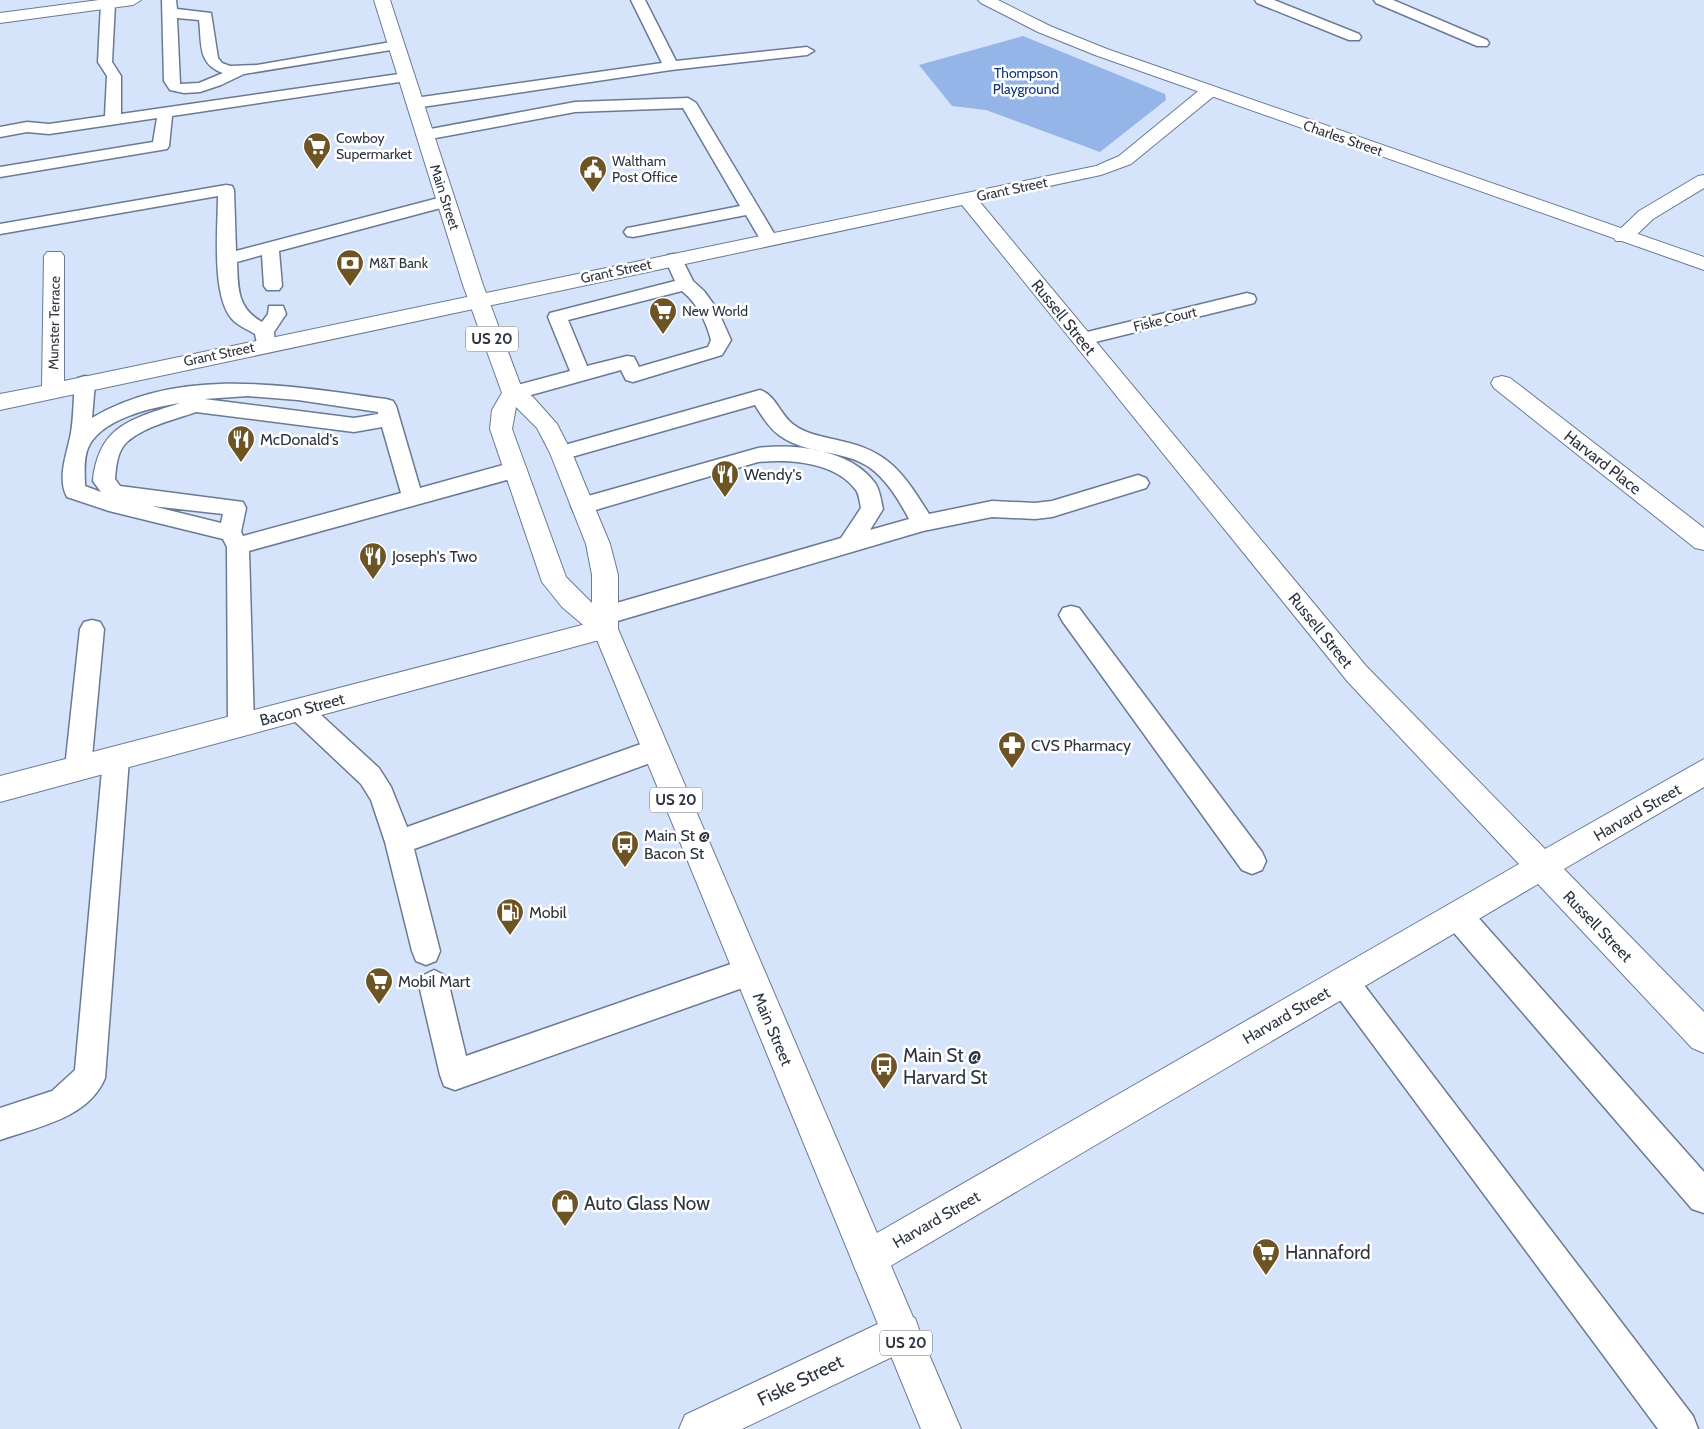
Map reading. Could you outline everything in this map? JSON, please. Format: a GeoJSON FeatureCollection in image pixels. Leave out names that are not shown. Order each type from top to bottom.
{"type":"FeatureCollection","features":[{"type":"Feature","properties":{"kind":"street"},"geometry":{"type":"LineString","coordinates":[[0,18],[133,0]]}},
{"type":"Feature","properties":{"kind":"street","name":"Main Street"},"geometry":{"type":"LineString","coordinates":[[382,0],[478,300],[513,392],[546,424],[561,453],[598,544],[603,566],[604,622],[655,750],[941,1429]]}},
{"type":"Feature","properties":{"kind":"street","name":"Charles Street"},"geometry":{"type":"LineString","coordinates":[[986,0],[1059,35],[1208,92],[1704,264]]}},
{"type":"Feature","properties":{"kind":"street","name":"Grant Street"},"geometry":{"type":"LineString","coordinates":[[0,402],[265,338],[478,300],[1101,170],[1119,164],[1208,92]]}},
{"type":"Feature","properties":{"kind":"street"},"geometry":{"type":"LineString","coordinates":[[1623,236],[1646,215],[1704,180]]}},
{"type":"Feature","properties":{"kind":"street","name":"Russell Street"},"geometry":{"type":"LineString","coordinates":[[967,198],[1357,674],[1704,1036]]}},
{"type":"Feature","properties":{"kind":"street","name":"Munster Terrace"},"geometry":{"type":"LineString","coordinates":[[53,390],[54,256]]}},
{"type":"Feature","properties":{"kind":"street","name":"Harvard Place"},"geometry":{"type":"LineString","coordinates":[[1502,383],[1704,541]]}},
{"type":"Feature","properties":{"kind":"street","name":"Main Street"},"geometry":{"type":"LineString","coordinates":[[513,392],[503,410],[501,429],[514,470],[556,582],[571,600],[604,622]]}},
{"type":"Feature","properties":{"kind":"street","name":"Bacon Street"},"geometry":{"type":"LineString","coordinates":[[0,789],[299,710],[604,622]]}},
{"type":"Feature","properties":{"kind":"street","name":"Harvard Street"},"geometry":{"type":"LineString","coordinates":[[869,1258],[1704,772]]}},
{"type":"Feature","properties":{"kind":"street","name":"Fiske Street"},"geometry":{"type":"LineString","coordinates":[[699,1429],[901,1332]]}},
{"type":"Feature","properties":{"kind":"lane"},"geometry":{"type":"LineString","coordinates":[[638,0],[672,66]]}},
{"type":"Feature","properties":{"kind":"lane"},"geometry":{"type":"LineString","coordinates":[[1262,0],[1354,37]]}},
{"type":"Feature","properties":{"kind":"lane"},"geometry":{"type":"LineString","coordinates":[[1381,0],[1482,42]]}},
{"type":"Feature","properties":{"kind":"lane"},"geometry":{"type":"LineString","coordinates":[[108,3],[105,62],[114,76],[113,120]]}},
{"type":"Feature","properties":{"kind":"lane"},"geometry":{"type":"LineString","coordinates":[[239,71],[223,69],[213,62],[206,16],[169,6],[171,81],[175,87],[188,89],[205,87],[239,71],[397,45]]}},
{"type":"Feature","properties":{"kind":"lane"},"geometry":{"type":"LineString","coordinates":[[415,103],[672,66],[807,51]]}},
{"type":"Feature","properties":{"kind":"lane"},"geometry":{"type":"LineString","coordinates":[[0,132],[27,127],[49,129],[406,77]]}},
{"type":"Feature","properties":{"kind":"lane"},"geometry":{"type":"LineString","coordinates":[[425,135],[589,106],[688,102],[770,240]]}},
{"type":"Feature","properties":{"kind":"lane"},"geometry":{"type":"LineString","coordinates":[[0,172],[161,146],[164,112]]}},
{"type":"Feature","properties":{"kind":"lane"},"geometry":{"type":"LineString","coordinates":[[0,229],[226,190],[228,259],[233,305],[239,315],[265,338],[277,314],[276,310]]}},
{"type":"Feature","properties":{"kind":"lane"},"geometry":{"type":"LineString","coordinates":[[228,259],[446,200]]}},
{"type":"Feature","properties":{"kind":"lane"},"geometry":{"type":"LineString","coordinates":[[633,232],[752,209]]}},
{"type":"Feature","properties":{"kind":"lane"},"geometry":{"type":"LineString","coordinates":[[270,249],[272,286]]}},
{"type":"Feature","properties":{"kind":"lane"},"geometry":{"type":"LineString","coordinates":[[513,392],[627,362],[633,375],[708,355],[719,346],[721,340],[720,333],[699,296],[686,284],[674,259]]}},
{"type":"Feature","properties":{"kind":"lane"},"geometry":{"type":"LineString","coordinates":[[581,374],[557,317],[686,284]]}},
{"type":"Feature","properties":{"kind":"lane","name":"Fiske Court"},"geometry":{"type":"LineString","coordinates":[[1083,340],[1247,299]]}},
{"type":"Feature","properties":{"kind":"lane"},"geometry":{"type":"LineString","coordinates":[[85,383],[80,441],[73,464],[75,491],[234,540],[413,499],[514,470]]}},
{"type":"Feature","properties":{"kind":"lane"},"geometry":{"type":"LineString","coordinates":[[80,441],[103,419],[140,405],[188,393],[267,389],[386,406],[413,499]]}},
{"type":"Feature","properties":{"kind":"lane"},"geometry":{"type":"LineString","coordinates":[[561,453],[760,396],[772,416],[787,430],[805,439],[849,450],[876,461],[894,479],[923,523]]}},
{"type":"Feature","properties":{"kind":"lane"},"geometry":{"type":"LineString","coordinates":[[241,726],[234,540],[235,508],[114,493],[104,481],[106,461],[118,438],[148,421],[194,405],[354,425],[390,419]]}},
{"type":"Feature","properties":{"kind":"lane"},"geometry":{"type":"LineString","coordinates":[[582,506],[758,455],[792,454],[822,460],[848,469],[867,488],[872,509],[850,544]]}},
{"type":"Feature","properties":{"kind":"lane"},"geometry":{"type":"LineString","coordinates":[[604,622],[850,544],[923,523],[992,509],[1035,511],[1052,509],[1138,483]]}},
{"type":"Feature","properties":{"kind":"lane"},"geometry":{"type":"LineString","coordinates":[[1071,615],[1252,861]]}},
{"type":"Feature","properties":{"kind":"lane"},"geometry":{"type":"LineString","coordinates":[[78,768],[92,629]]}},
{"type":"Feature","properties":{"kind":"lane"},"geometry":{"type":"LineString","coordinates":[[299,710],[370,776],[382,795],[399,842],[426,951]]}},
{"type":"Feature","properties":{"kind":"lane"},"geometry":{"type":"LineString","coordinates":[[399,842],[655,750]]}},
{"type":"Feature","properties":{"kind":"lane"},"geometry":{"type":"LineString","coordinates":[[0,1124],[61,1104],[90,1078],[116,759]]}},
{"type":"Feature","properties":{"kind":"lane"},"geometry":{"type":"LineString","coordinates":[[1458,916],[1704,1197]]}},
{"type":"Feature","properties":{"kind":"lane"},"geometry":{"type":"LineString","coordinates":[[434,984],[455,1075],[748,972]]}},
{"type":"Feature","properties":{"kind":"lane"},"geometry":{"type":"LineString","coordinates":[[1344,982],[1680,1429]]}},
{"type":"Feature","properties":{"kind":"green space","name":"Thompson Playground"},"geometry":{"type":"Polygon","coordinates":[[[1023,36],[1165,94],[1166,100],[1100,152],[986,110],[952,106],[919,65],[1023,36]]]}},
{"type":"Feature","properties":{"kind":"place","name":"Cowboy Supermarket"},"geometry":{"type":"Point","coordinates":[317,170]}},
{"type":"Feature","properties":{"kind":"place","name":"Waltham Post Office"},"geometry":{"type":"Point","coordinates":[593,193]}},
{"type":"Feature","properties":{"kind":"place","name":"M&T Bank"},"geometry":{"type":"Point","coordinates":[350,287]}},
{"type":"Feature","properties":{"kind":"place","name":"New World"},"geometry":{"type":"Point","coordinates":[663,335]}},
{"type":"Feature","properties":{"kind":"place","name":"McDonald's"},"geometry":{"type":"Point","coordinates":[241,463]}},
{"type":"Feature","properties":{"kind":"place","name":"Wendy's"},"geometry":{"type":"Point","coordinates":[725,498]}},
{"type":"Feature","properties":{"kind":"place","name":"Joseph's Two"},"geometry":{"type":"Point","coordinates":[373,580]}},
{"type":"Feature","properties":{"kind":"place","name":"CVS Pharmacy"},"geometry":{"type":"Point","coordinates":[1012,769]}},
{"type":"Feature","properties":{"kind":"place","name":"Main St @ Bacon St"},"geometry":{"type":"Point","coordinates":[625,868]}},
{"type":"Feature","properties":{"kind":"place","name":"Mobil"},"geometry":{"type":"Point","coordinates":[510,936]}},
{"type":"Feature","properties":{"kind":"place","name":"Mobil Mart"},"geometry":{"type":"Point","coordinates":[379,1005]}},
{"type":"Feature","properties":{"kind":"place","name":"Main St @ Harvard St"},"geometry":{"type":"Point","coordinates":[884,1090]}},
{"type":"Feature","properties":{"kind":"place","name":"Auto Glass Now"},"geometry":{"type":"Point","coordinates":[565,1227]}},
{"type":"Feature","properties":{"kind":"place","name":"Hannaford"},"geometry":{"type":"Point","coordinates":[1266,1276]}}]}
